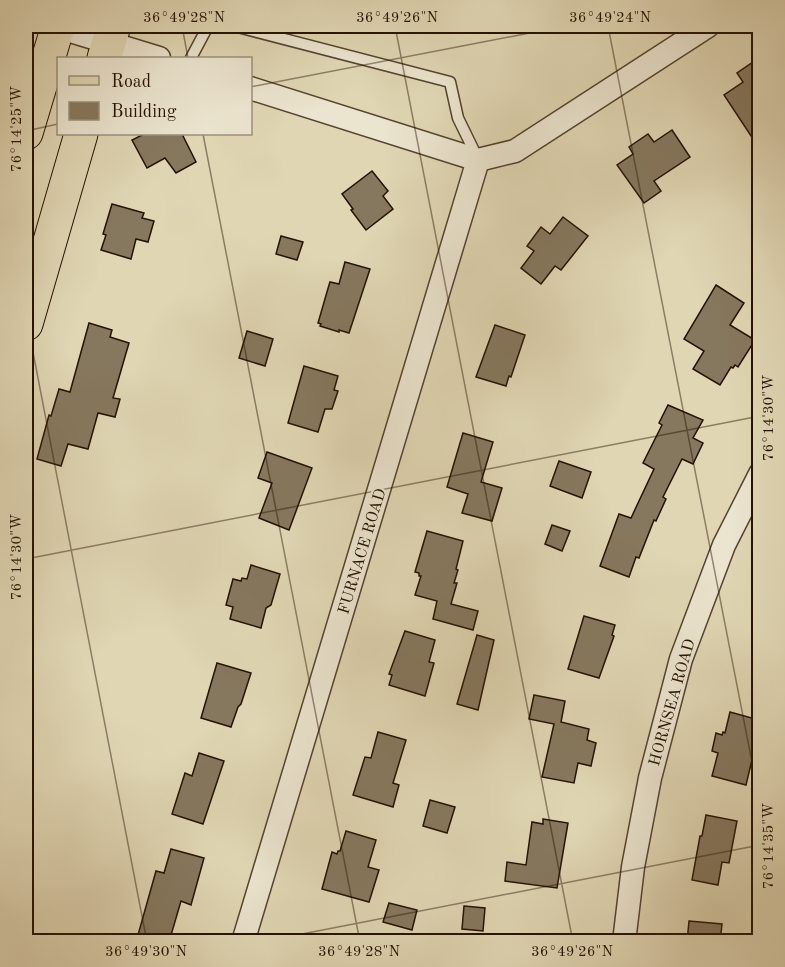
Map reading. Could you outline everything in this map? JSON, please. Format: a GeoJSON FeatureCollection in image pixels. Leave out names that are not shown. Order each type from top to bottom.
{"type":"FeatureCollection","features":[{"type":"Feature","properties":{"kind":"main road"},"geometry":{"type":"LineString","coordinates":[[26,133],[56,26]]}},
{"type":"Feature","properties":{"kind":"main road"},"geometry":{"type":"LineString","coordinates":[[26,324],[81,135]]}},
{"type":"Feature","properties":{"kind":"street"},"geometry":{"type":"LineString","coordinates":[[56,26],[156,57]]}},
{"type":"Feature","properties":{"kind":"street"},"geometry":{"type":"LineString","coordinates":[[252,89],[478,160],[515,151],[708,26]]}},
{"type":"Feature","properties":{"kind":"street","name":"FURNACE ROAD"},"geometry":{"type":"LineString","coordinates":[[243,942],[478,160]]}},
{"type":"Feature","properties":{"kind":"street","name":"HORNSEA ROAD"},"geometry":{"type":"LineString","coordinates":[[624,942],[633,867],[648,789],[681,659],[724,545],[759,474]]}},
{"type":"Feature","properties":{"kind":"lane"},"geometry":{"type":"LineString","coordinates":[[192,57],[208,26]]}},
{"type":"Feature","properties":{"kind":"lane"},"geometry":{"type":"LineString","coordinates":[[234,26],[450,82],[458,118],[478,160]]}},
{"type":"Feature","properties":{"kind":"building"},"geometry":{"type":"Polygon","coordinates":[[[759,58],[759,148],[724,95],[743,82],[737,73],[759,58]]]}},
{"type":"Feature","properties":{"kind":"building"},"geometry":{"type":"Polygon","coordinates":[[[672,130],[690,157],[654,181],[661,191],[644,203],[617,165],[633,154],[629,147],[648,134],[654,142],[672,130]]]}},
{"type":"Feature","properties":{"kind":"building"},"geometry":{"type":"Polygon","coordinates":[[[142,135],[182,135],[196,162],[176,173],[165,158],[147,168],[132,140],[142,135]]]}},
{"type":"Feature","properties":{"kind":"building"},"geometry":{"type":"Polygon","coordinates":[[[372,171],[388,191],[383,196],[393,209],[366,230],[342,194],[372,171]]]}},
{"type":"Feature","properties":{"kind":"building"},"geometry":{"type":"Polygon","coordinates":[[[112,204],[144,213],[142,218],[154,221],[148,242],[136,239],[131,259],[101,250],[112,204]]]}},
{"type":"Feature","properties":{"kind":"building"},"geometry":{"type":"Polygon","coordinates":[[[563,217],[588,236],[561,270],[555,266],[541,284],[521,268],[534,251],[527,246],[541,227],[550,234],[563,217]]]}},
{"type":"Feature","properties":{"kind":"building"},"geometry":{"type":"Polygon","coordinates":[[[281,236],[303,242],[297,260],[276,254],[281,236]]]}},
{"type":"Feature","properties":{"kind":"building"},"geometry":{"type":"Polygon","coordinates":[[[345,262],[370,269],[349,333],[320,326],[321,324],[318,323],[330,282],[339,284],[345,262]]]}},
{"type":"Feature","properties":{"kind":"building"},"geometry":{"type":"Polygon","coordinates":[[[716,285],[744,303],[730,325],[755,340],[738,367],[735,365],[731,367],[720,385],[693,369],[704,351],[684,339],[716,285]]]}},
{"type":"Feature","properties":{"kind":"building"},"geometry":{"type":"Polygon","coordinates":[[[89,323],[112,330],[110,337],[129,343],[113,398],[120,399],[115,417],[98,413],[88,449],[68,444],[61,466],[37,459],[59,389],[70,392],[89,323]]]}},
{"type":"Feature","properties":{"kind":"building"},"geometry":{"type":"Polygon","coordinates":[[[495,325],[525,335],[506,386],[476,377],[495,325]]]}},
{"type":"Feature","properties":{"kind":"building"},"geometry":{"type":"Polygon","coordinates":[[[247,331],[273,339],[265,366],[239,358],[247,331]]]}},
{"type":"Feature","properties":{"kind":"building"},"geometry":{"type":"Polygon","coordinates":[[[304,366],[338,376],[334,390],[338,391],[332,409],[325,409],[318,432],[288,423],[304,366]]]}},
{"type":"Feature","properties":{"kind":"building"},"geometry":{"type":"Polygon","coordinates":[[[668,405],[703,420],[693,438],[703,443],[693,464],[682,459],[663,497],[666,499],[656,521],[654,520],[639,558],[636,557],[629,577],[600,566],[619,514],[631,518],[654,469],[643,463],[662,425],[659,423],[668,405]]]}},
{"type":"Feature","properties":{"kind":"building"},"geometry":{"type":"Polygon","coordinates":[[[463,433],[493,442],[481,482],[502,488],[492,521],[462,513],[468,494],[447,487],[463,433]]]}},
{"type":"Feature","properties":{"kind":"building"},"geometry":{"type":"Polygon","coordinates":[[[267,452],[312,468],[289,530],[259,518],[272,483],[258,478],[267,452]]]}},
{"type":"Feature","properties":{"kind":"building"},"geometry":{"type":"Polygon","coordinates":[[[559,461],[591,472],[582,498],[550,486],[559,461]]]}},
{"type":"Feature","properties":{"kind":"building"},"geometry":{"type":"Polygon","coordinates":[[[552,525],[570,531],[562,551],[545,544],[552,525]]]}},
{"type":"Feature","properties":{"kind":"building"},"geometry":{"type":"Polygon","coordinates":[[[427,531],[463,541],[454,583],[457,583],[451,604],[478,611],[473,630],[433,619],[437,601],[415,595],[421,576],[415,572],[427,531]]]}},
{"type":"Feature","properties":{"kind":"building"},"geometry":{"type":"Polygon","coordinates":[[[251,565],[280,574],[271,605],[266,608],[261,628],[230,619],[233,607],[226,605],[233,579],[241,581],[242,578],[247,579],[251,565]]]}},
{"type":"Feature","properties":{"kind":"building"},"geometry":{"type":"Polygon","coordinates":[[[584,616],[615,625],[612,635],[614,636],[599,678],[568,669],[584,616]]]}},
{"type":"Feature","properties":{"kind":"building"},"geometry":{"type":"Polygon","coordinates":[[[405,631],[435,640],[429,662],[434,663],[425,696],[389,685],[392,675],[389,674],[405,631]]]}},
{"type":"Feature","properties":{"kind":"building"},"geometry":{"type":"Polygon","coordinates":[[[477,635],[494,640],[478,710],[457,704],[477,635]]]}},
{"type":"Feature","properties":{"kind":"building"},"geometry":{"type":"Polygon","coordinates":[[[217,663],[251,673],[231,727],[201,718],[217,663]]]}},
{"type":"Feature","properties":{"kind":"building"},"geometry":{"type":"Polygon","coordinates":[[[534,695],[565,701],[561,722],[589,729],[587,740],[596,743],[591,766],[578,763],[574,783],[542,777],[554,724],[529,719],[534,695]]]}},
{"type":"Feature","properties":{"kind":"building"},"geometry":{"type":"Polygon","coordinates":[[[730,712],[759,720],[759,730],[746,785],[712,776],[718,753],[712,751],[716,733],[722,735],[723,732],[725,733],[730,712]]]}},
{"type":"Feature","properties":{"kind":"building"},"geometry":{"type":"Polygon","coordinates":[[[378,732],[406,740],[393,783],[399,785],[393,807],[353,795],[365,757],[371,758],[378,732]]]}},
{"type":"Feature","properties":{"kind":"building"},"geometry":{"type":"Polygon","coordinates":[[[199,753],[224,761],[203,824],[172,814],[185,773],[192,776],[199,753]]]}},
{"type":"Feature","properties":{"kind":"building"},"geometry":{"type":"Polygon","coordinates":[[[430,800],[455,807],[447,833],[423,826],[430,800]]]}},
{"type":"Feature","properties":{"kind":"building"},"geometry":{"type":"Polygon","coordinates":[[[706,815],[737,821],[729,863],[722,862],[718,885],[692,880],[706,815]]]}},
{"type":"Feature","properties":{"kind":"building"},"geometry":{"type":"Polygon","coordinates":[[[543,819],[568,823],[557,888],[505,881],[507,862],[526,865],[532,822],[543,824],[543,819]]]}},
{"type":"Feature","properties":{"kind":"building"},"geometry":{"type":"Polygon","coordinates":[[[346,831],[376,840],[368,867],[379,870],[369,902],[322,889],[332,852],[337,854],[340,851],[346,831]]]}},
{"type":"Feature","properties":{"kind":"building"},"geometry":{"type":"Polygon","coordinates":[[[171,849],[204,858],[191,905],[181,901],[169,942],[136,942],[156,871],[164,873],[171,849]]]}},
{"type":"Feature","properties":{"kind":"building"},"geometry":{"type":"Polygon","coordinates":[[[389,903],[417,910],[412,930],[383,922],[389,903]]]}},
{"type":"Feature","properties":{"kind":"building"},"geometry":{"type":"Polygon","coordinates":[[[464,906],[485,908],[483,931],[462,929],[464,906]]]}},
{"type":"Feature","properties":{"kind":"building"},"geometry":{"type":"Polygon","coordinates":[[[689,921],[722,924],[720,942],[687,942],[689,921]]]}}]}
